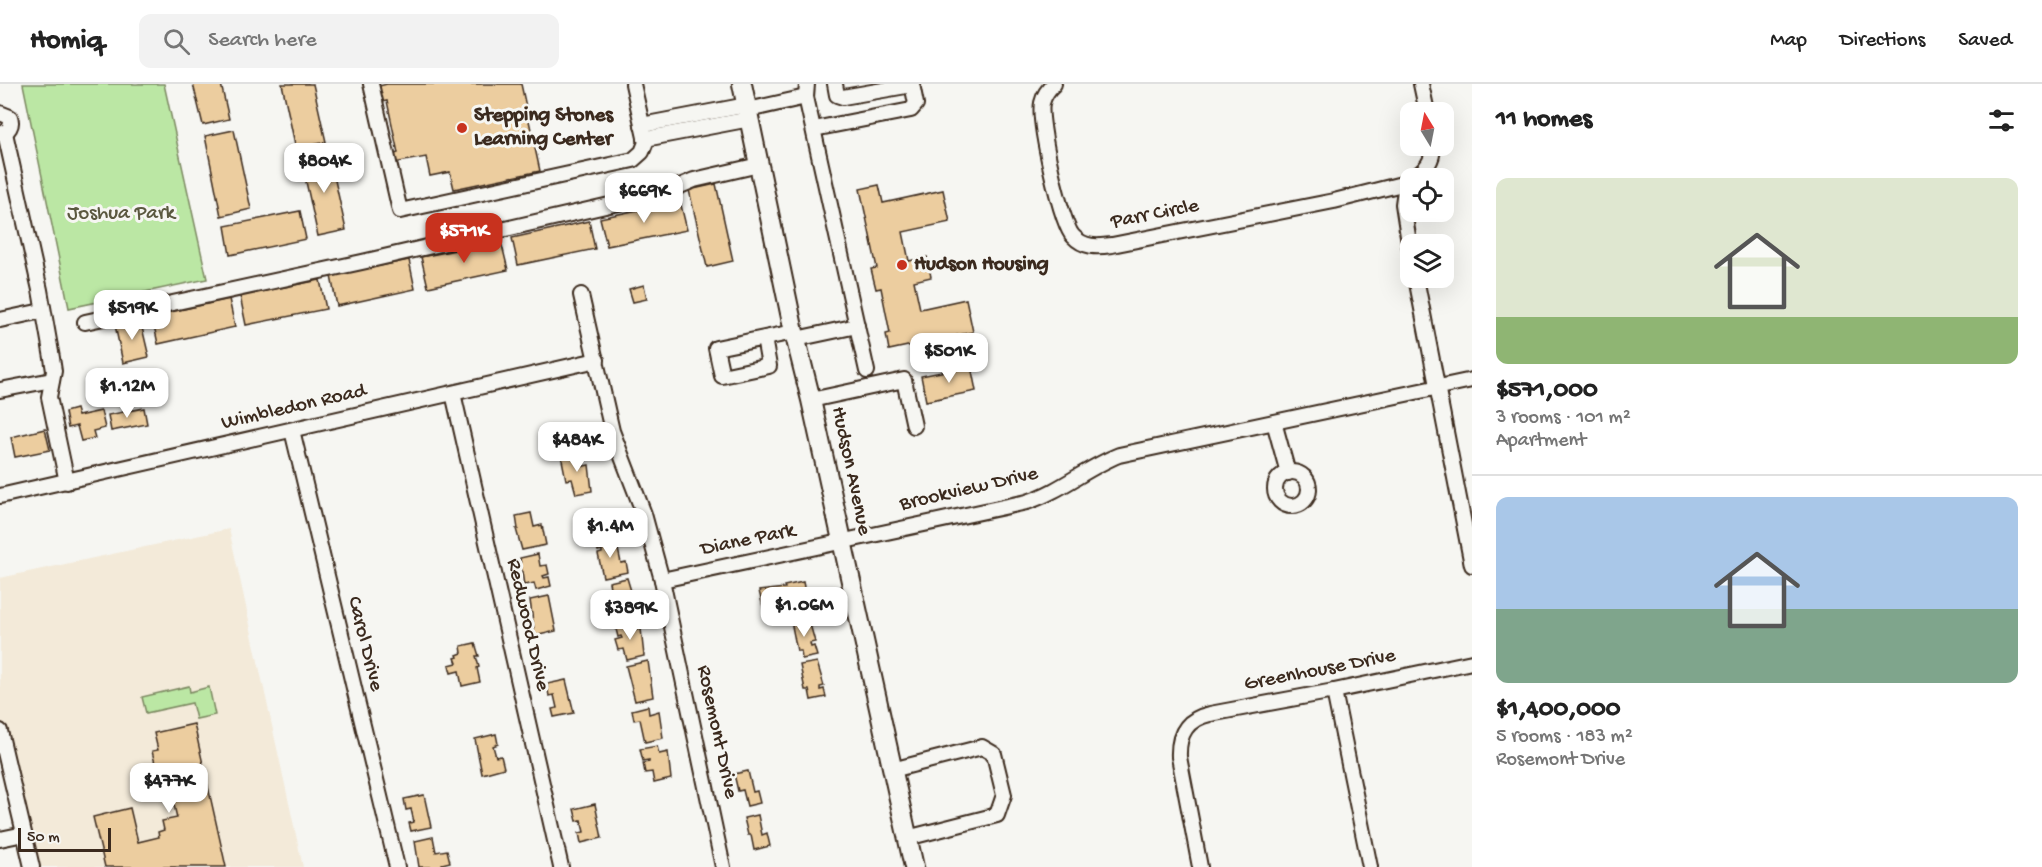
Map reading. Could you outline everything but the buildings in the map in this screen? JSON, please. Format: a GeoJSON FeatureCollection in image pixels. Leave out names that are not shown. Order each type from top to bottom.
{"type":"FeatureCollection","features":[{"type":"Feature","properties":{"kind":"main road","name":"Hudson Avenue"},"geometry":{"type":"LineString","coordinates":[[742,84],[795,335],[914,867]]}},
{"type":"Feature","properties":{"kind":"street"},"geometry":{"type":"LineString","coordinates":[[371,84],[400,211],[633,160],[642,153],[646,142],[633,84]]}},
{"type":"Feature","properties":{"kind":"street"},"geometry":{"type":"LineString","coordinates":[[814,129],[911,110],[916,104],[912,84],[843,97],[837,95],[835,84]]}},
{"type":"Feature","properties":{"kind":"street","name":"Parr Circle"},"geometry":{"type":"LineString","coordinates":[[1054,84],[1044,95],[1041,105],[1042,126],[1066,228],[1080,242],[1089,246],[1112,245],[1335,201],[1400,183]]}},
{"type":"Feature","properties":{"kind":"street"},"geometry":{"type":"LineString","coordinates":[[1421,84],[1425,102]]}},
{"type":"Feature","properties":{"kind":"street"},"geometry":{"type":"LineString","coordinates":[[644,132],[748,111],[807,91],[867,371]]}},
{"type":"Feature","properties":{"kind":"street"},"geometry":{"type":"LineString","coordinates":[[0,113],[9,117],[12,122],[10,128],[3,133],[40,290],[54,371],[49,398],[68,482]]}},
{"type":"Feature","properties":{"kind":"street"},"geometry":{"type":"LineString","coordinates":[[85,322],[363,262],[654,195],[694,180],[759,165]]}},
{"type":"Feature","properties":{"kind":"street"},"geometry":{"type":"LineString","coordinates":[[1418,288],[1472,565]]}},
{"type":"Feature","properties":{"kind":"street","name":"Rosemont Drive"},"geometry":{"type":"LineString","coordinates":[[581,295],[612,430],[644,514],[662,580],[723,867]]}},
{"type":"Feature","properties":{"kind":"street"},"geometry":{"type":"LineString","coordinates":[[0,320],[42,311]]}},
{"type":"Feature","properties":{"kind":"street"},"geometry":{"type":"LineString","coordinates":[[764,338],[857,326]]}},
{"type":"Feature","properties":{"kind":"street","name":"Wimbledon Road"},"geometry":{"type":"LineString","coordinates":[[0,496],[597,360]]}},
{"type":"Feature","properties":{"kind":"street"},"geometry":{"type":"LineString","coordinates":[[0,390],[52,380]]}},
{"type":"Feature","properties":{"kind":"street"},"geometry":{"type":"LineString","coordinates":[[811,400],[904,380],[914,426]]}},
{"type":"Feature","properties":{"kind":"street","name":"Brookview Drive"},"geometry":{"type":"LineString","coordinates":[[842,540],[1027,502],[1059,489],[1090,469],[1119,455],[1472,380]]}},
{"type":"Feature","properties":{"kind":"street","name":"Redwood Drive"},"geometry":{"type":"LineString","coordinates":[[453,393],[561,867]]}},
{"type":"Feature","properties":{"kind":"street"},"geometry":{"type":"LineString","coordinates":[[1274,422],[1288,473]]}},
{"type":"Feature","properties":{"kind":"street","name":"Carol Drive"},"geometry":{"type":"LineString","coordinates":[[292,430],[396,867]]}},
{"type":"Feature","properties":{"kind":"street","name":"Diane Park"},"geometry":{"type":"LineString","coordinates":[[662,580],[842,540]]}},
{"type":"Feature","properties":{"kind":"street","name":"Greenhouse Drive"},"geometry":{"type":"LineString","coordinates":[[1200,867],[1178,744],[1182,731],[1190,722],[1200,716],[1472,662]]}},
{"type":"Feature","properties":{"kind":"street"},"geometry":{"type":"LineString","coordinates":[[1334,691],[1370,867]]}},
{"type":"Feature","properties":{"kind":"street"},"geometry":{"type":"LineString","coordinates":[[0,731],[32,867]]}},
{"type":"Feature","properties":{"kind":"street"},"geometry":{"type":"LineString","coordinates":[[892,770],[982,747],[994,754],[1004,795],[997,815],[907,838]]}},
{"type":"Feature","properties":{"kind":"street"},"geometry":{"type":"LineString","coordinates":[[0,839],[24,834]]}},
{"type":"Feature","properties":{"kind":"shaded area"},"geometry":{"type":"Polygon","coordinates":[[[229,529],[303,867],[41,867],[13,753],[0,755],[0,578],[229,529]]]}},
{"type":"Feature","properties":{"kind":"green space","name":"Joshua Park"},"geometry":{"type":"Polygon","coordinates":[[[23,84],[164,84],[207,279],[69,308],[23,84]]]}},
{"type":"Feature","properties":{"kind":"green space"},"geometry":{"type":"Polygon","coordinates":[[[189,686],[190,692],[209,687],[215,715],[196,719],[192,703],[146,713],[142,697],[189,686]]]}},
{"type":"Feature","properties":{"kind":"place","name":"Stepping Stones Learning Center"},"geometry":{"type":"Point","coordinates":[462,128]}},
{"type":"Feature","properties":{"kind":"place","name":"Hudson Housing"},"geometry":{"type":"Point","coordinates":[902,265]}}]}
